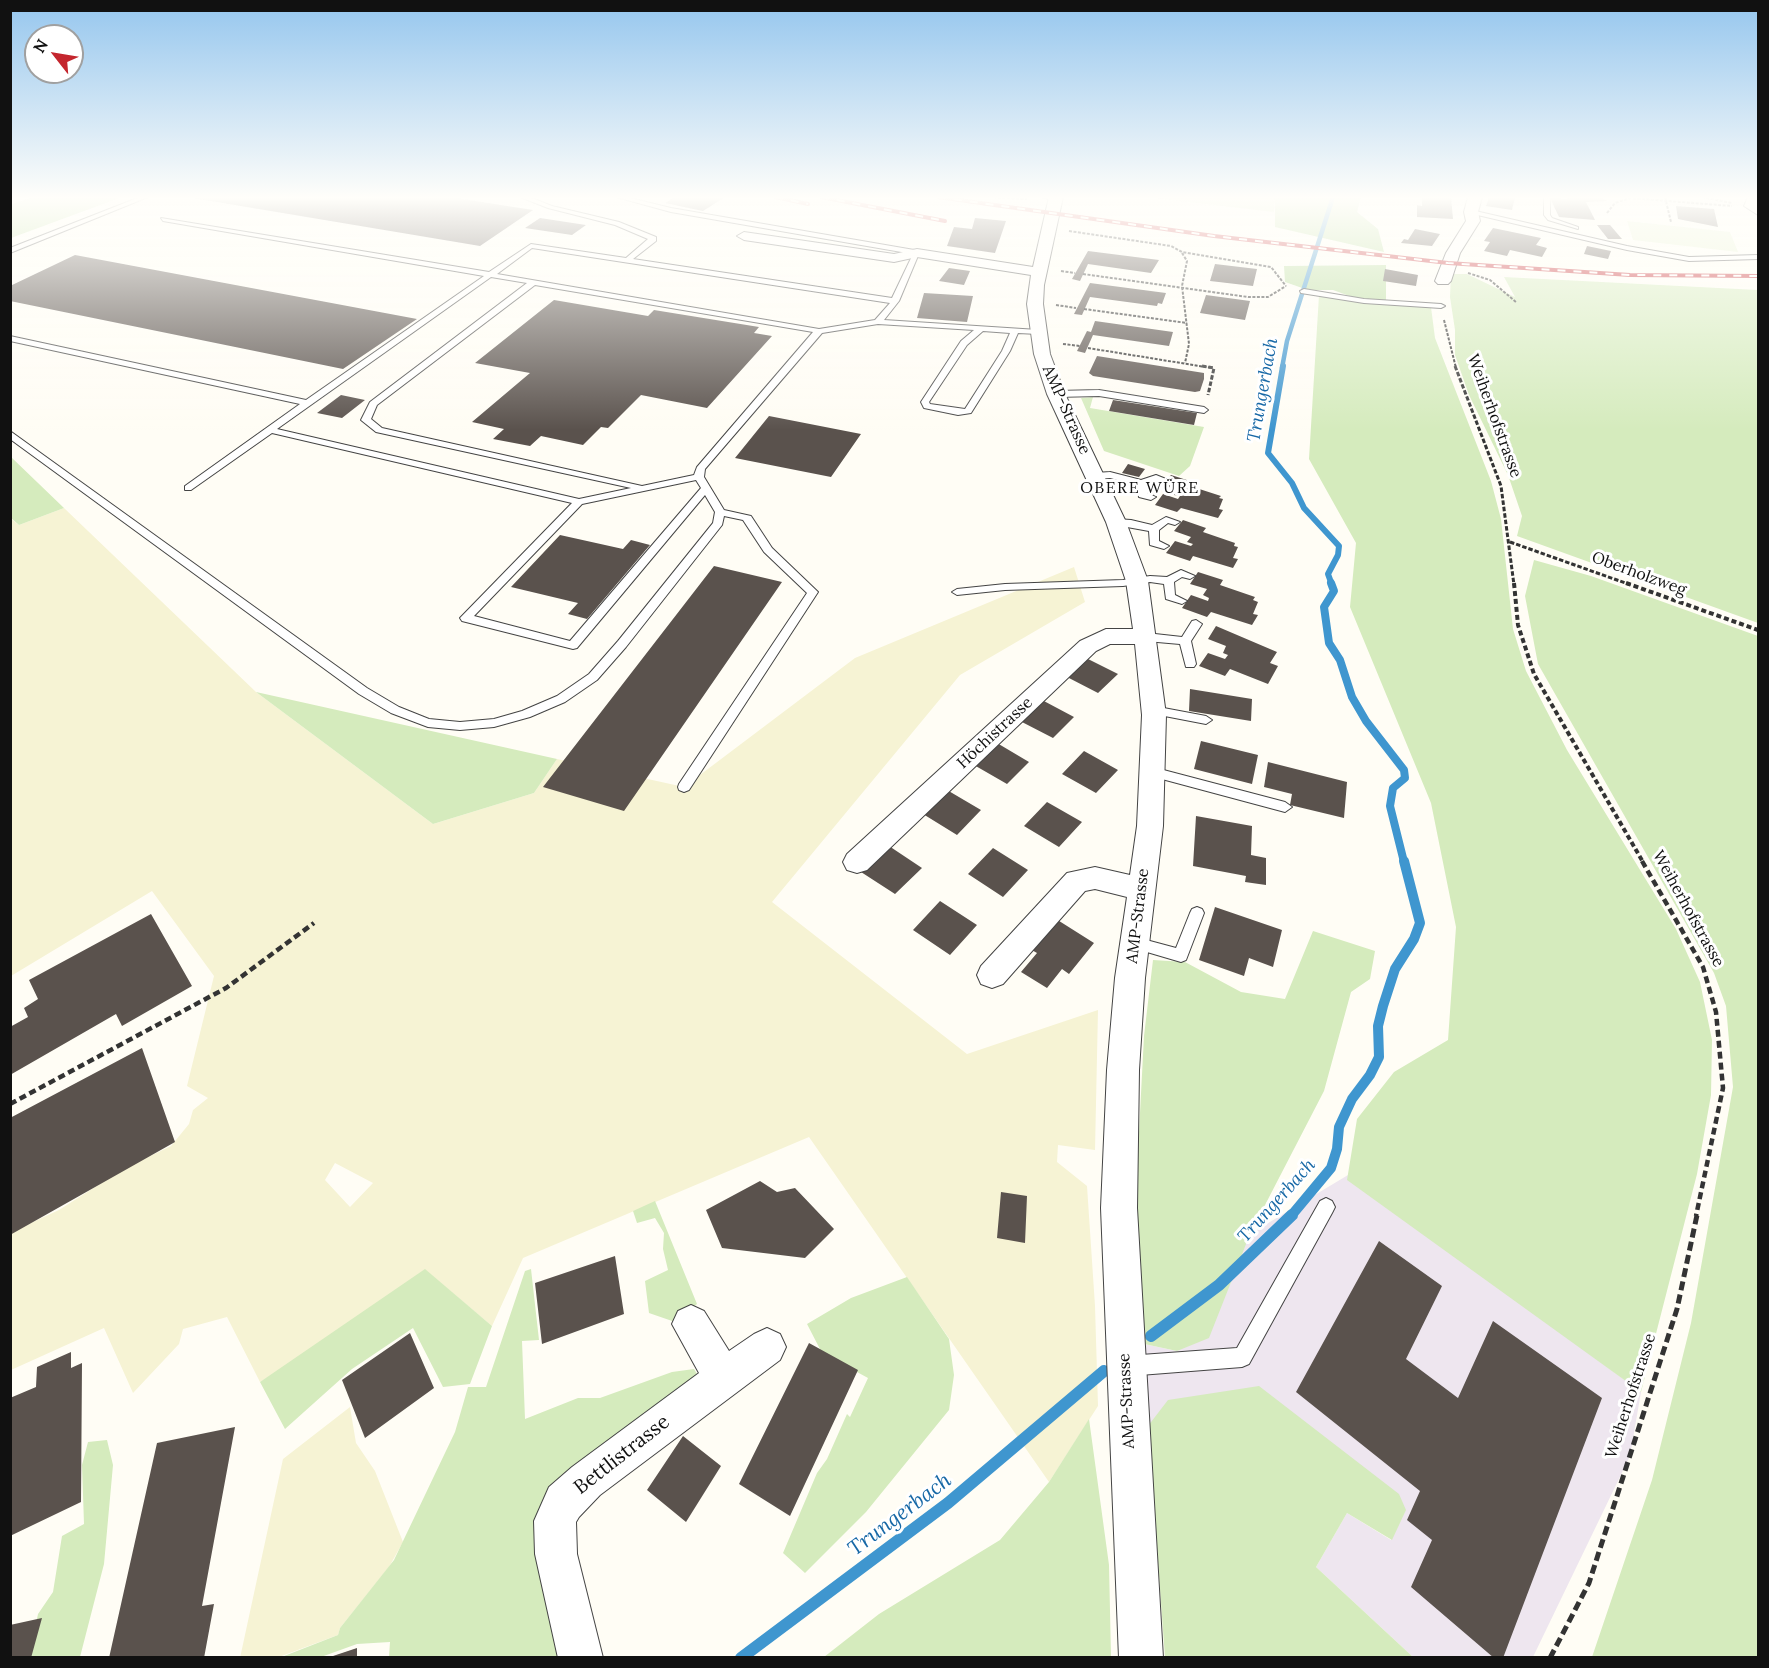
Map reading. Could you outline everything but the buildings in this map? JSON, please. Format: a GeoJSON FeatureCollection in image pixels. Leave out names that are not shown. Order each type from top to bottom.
{"type":"FeatureCollection","features":[{"type":"Feature","properties":{"kind":"street","name":"AMP-Strasse"},"geometry":{"type":"LineString","coordinates":[[1046,275],[1035,304],[1038,336],[1056,394],[1096,476],[1137,580],[1154,710],[1150,826],[1135,943],[1123,1070],[1119,1208],[1125,1366],[1142,1658]]}},
{"type":"Feature","properties":{"kind":"street","name":"Höchistrasse"},"geometry":{"type":"LineString","coordinates":[[857,862],[1088,646],[1106,636],[1146,637]]}},
{"type":"Feature","properties":{"kind":"street"},"geometry":{"type":"LineString","coordinates":[[992,975],[1077,881],[1087,878],[1103,879],[1142,889]]}},
{"type":"Feature","properties":{"kind":"street"},"geometry":{"type":"LineString","coordinates":[[691,1324],[723,1377]]}},
{"type":"Feature","properties":{"kind":"street","name":"Bettlistrasse"},"geometry":{"type":"LineString","coordinates":[[581,1658],[556,1554],[555,1521],[564,1502],[586,1481],[723,1377],[767,1347]]}},
{"type":"Feature","properties":{"kind":"lane"},"geometry":{"type":"LineString","coordinates":[[481,275],[819,331],[878,322],[980,329],[1038,336]]}},
{"type":"Feature","properties":{"kind":"lane"},"geometry":{"type":"LineString","coordinates":[[725,275],[895,301]]}},
{"type":"Feature","properties":{"kind":"lane"},"geometry":{"type":"LineString","coordinates":[[878,322],[895,301],[907,275]]}},
{"type":"Feature","properties":{"kind":"lane"},"geometry":{"type":"LineString","coordinates":[[188,488],[488,276]]}},
{"type":"Feature","properties":{"kind":"lane"},"geometry":{"type":"LineString","coordinates":[[532,283],[373,404],[366,420],[379,430],[644,489]]}},
{"type":"Feature","properties":{"kind":"lane"},"geometry":{"type":"LineString","coordinates":[[1304,291],[1321,295],[1441,306]]}},
{"type":"Feature","properties":{"kind":"lane"},"geometry":{"type":"LineString","coordinates":[[980,329],[964,343],[925,402],[927,406],[958,412],[968,411],[1006,351],[1038,336]]}},
{"type":"Feature","properties":{"kind":"lane"},"geometry":{"type":"LineString","coordinates":[[10,434],[363,691],[395,710],[428,723],[460,726],[494,723],[526,714],[561,699],[585,683],[622,644],[718,523],[720,512],[699,477],[700,469],[707,458],[819,331]]}},
{"type":"Feature","properties":{"kind":"lane"},"geometry":{"type":"LineString","coordinates":[[10,338],[306,403]]}},
{"type":"Feature","properties":{"kind":"lane"},"geometry":{"type":"LineString","coordinates":[[1056,394],[1099,393],[1204,410]]}},
{"type":"Feature","properties":{"kind":"lane"},"geometry":{"type":"LineString","coordinates":[[270,430],[579,502],[699,477]]}},
{"type":"Feature","properties":{"kind":"lane"},"geometry":{"type":"LineString","coordinates":[[1096,476],[1110,475],[1142,483],[1156,478],[1161,479]]}},
{"type":"Feature","properties":{"kind":"lane"},"geometry":{"type":"LineString","coordinates":[[1142,483],[1142,495],[1151,497]]}},
{"type":"Feature","properties":{"kind":"lane"},"geometry":{"type":"LineString","coordinates":[[579,502],[466,618],[573,645],[706,488]]}},
{"type":"Feature","properties":{"kind":"lane"},"geometry":{"type":"LineString","coordinates":[[684,787],[813,592],[768,550],[747,518],[720,512]]}},
{"type":"Feature","properties":{"kind":"lane"},"geometry":{"type":"LineString","coordinates":[[1154,529],[1166,520],[1175,522]]}},
{"type":"Feature","properties":{"kind":"lane"},"geometry":{"type":"LineString","coordinates":[[1116,522],[1154,529]]}},
{"type":"Feature","properties":{"kind":"lane"},"geometry":{"type":"LineString","coordinates":[[1154,529],[1154,543],[1164,546]]}},
{"type":"Feature","properties":{"kind":"lane"},"geometry":{"type":"LineString","coordinates":[[957,592],[1149,579],[1169,581],[1181,573],[1191,576]]}},
{"type":"Feature","properties":{"kind":"lane"},"geometry":{"type":"LineString","coordinates":[[1169,581],[1170,597],[1182,601]]}},
{"type":"Feature","properties":{"kind":"lane"},"geometry":{"type":"LineString","coordinates":[[1190,664],[1185,641],[1196,624]]}},
{"type":"Feature","properties":{"kind":"lane"},"geometry":{"type":"LineString","coordinates":[[1146,637],[1185,641]]}},
{"type":"Feature","properties":{"kind":"lane"},"geometry":{"type":"LineString","coordinates":[[1154,710],[1206,720]]}},
{"type":"Feature","properties":{"kind":"lane"},"geometry":{"type":"LineString","coordinates":[[1152,772],[1285,807]]}},
{"type":"Feature","properties":{"kind":"lane"},"geometry":{"type":"LineString","coordinates":[[1135,943],[1181,956],[1197,914]]}},
{"type":"Feature","properties":{"kind":"lane"},"geometry":{"type":"LineString","coordinates":[[1125,1366],[1242,1357],[1326,1207]]}},
{"type":"Feature","properties":{"kind":"path"},"geometry":{"type":"LineString","coordinates":[[1090,275],[1248,297],[1268,297],[1286,286],[1277,275]]}},
{"type":"Feature","properties":{"kind":"path"},"geometry":{"type":"LineString","coordinates":[[1184,275],[1182,286],[1189,344],[1185,363]]}},
{"type":"Feature","properties":{"kind":"path"},"geometry":{"type":"LineString","coordinates":[[1474,275],[1491,280],[1510,294],[1516,302]]}},
{"type":"Feature","properties":{"kind":"path"},"geometry":{"type":"LineString","coordinates":[[1055,305],[1076,308]]}},
{"type":"Feature","properties":{"kind":"path","name":"Weiherhofstrasse"},"geometry":{"type":"LineString","coordinates":[[1441,306],[1459,382],[1501,486],[1510,542],[1518,625],[1534,674],[1703,967],[1716,1011],[1722,1088],[1677,1309],[1589,1583],[1550,1658]]}},
{"type":"Feature","properties":{"kind":"path"},"geometry":{"type":"LineString","coordinates":[[1084,309],[1186,323]]}},
{"type":"Feature","properties":{"kind":"path"},"geometry":{"type":"LineString","coordinates":[[1038,336],[1080,346]]}},
{"type":"Feature","properties":{"kind":"path"},"geometry":{"type":"LineString","coordinates":[[1088,348],[1214,368],[1204,410]]}},
{"type":"Feature","properties":{"kind":"path","name":"Oberholzweg"},"geometry":{"type":"LineString","coordinates":[[1510,542],[1758,630]]}},
{"type":"Feature","properties":{"kind":"path"},"geometry":{"type":"LineString","coordinates":[[10,1104],[226,988],[314,922]]}},
{"type":"Feature","properties":{"kind":"shaded area"},"geometry":{"type":"Polygon","coordinates":[[[64,508],[256,692],[433,824],[534,793],[557,759],[684,787],[855,658],[1074,567],[1085,602],[960,675],[772,902],[967,1054],[1098,1010],[1095,1150],[1058,1145],[1057,1162],[1087,1186],[1095,1306],[1098,1406],[1049,1482],[809,1137],[523,1258],[492,1326],[425,1270],[300,1359],[260,1382],[227,1317],[183,1329],[179,1344],[133,1393],[104,1328],[11,1370],[11,1232],[59,1210],[125,1168],[171,1146],[189,1124],[193,1110],[208,1098],[187,1086],[214,976],[152,891],[11,976],[10,518],[19,525],[64,508]],[[335,1163],[325,1180],[350,1207],[373,1183],[335,1163]]]}},
{"type":"Feature","properties":{"kind":"shaded area"},"geometry":{"type":"Polygon","coordinates":[[[1348,1175],[1641,1392],[1630,1456],[1533,1657],[1413,1657],[1316,1567],[1347,1513],[1391,1540],[1405,1510],[1148,1426],[1135,1342],[1177,1351],[1250,1234],[1348,1175]]]}},
{"type":"Feature","properties":{"kind":"shaded area"},"geometry":{"type":"Polygon","coordinates":[[[350,1407],[356,1443],[375,1471],[403,1542],[389,1567],[340,1628],[338,1635],[279,1657],[240,1658],[283,1459],[350,1407]]]}},
{"type":"Feature","properties":{"kind":"green space"},"geometry":{"type":"Polygon","coordinates":[[[1285,275],[1386,275],[1386,301],[1363,301],[1333,290],[1308,290],[1285,282],[1285,275]]]}},
{"type":"Feature","properties":{"kind":"green space"},"geometry":{"type":"Polygon","coordinates":[[[1451,275],[1469,275],[1515,297],[1504,277],[1758,290],[1758,623],[1517,536],[1522,516],[1508,475],[1469,395],[1455,355],[1455,330],[1450,297],[1451,275]]]}},
{"type":"Feature","properties":{"kind":"green space"},"geometry":{"type":"Polygon","coordinates":[[[1319,295],[1347,301],[1431,307],[1435,338],[1491,481],[1501,519],[1513,629],[1526,671],[1567,750],[1676,929],[1700,982],[1712,1040],[1711,1095],[1697,1174],[1641,1392],[1347,1180],[1357,1119],[1394,1072],[1448,1040],[1456,927],[1431,803],[1350,607],[1356,543],[1309,459],[1319,295]]]}},
{"type":"Feature","properties":{"kind":"green space"},"geometry":{"type":"Polygon","coordinates":[[[1093,397],[1090,408],[1204,427],[1190,466],[1179,476],[1104,451],[1081,398],[1093,397]]]}},
{"type":"Feature","properties":{"kind":"green space"},"geometry":{"type":"Polygon","coordinates":[[[11,457],[64,508],[19,525],[11,518],[11,457]]]}},
{"type":"Feature","properties":{"kind":"green space"},"geometry":{"type":"Polygon","coordinates":[[[1534,560],[1591,576],[1758,636],[1758,1657],[1592,1657],[1652,1480],[1691,1323],[1733,1087],[1726,1006],[1714,973],[1538,664],[1525,596],[1534,560]]]}},
{"type":"Feature","properties":{"kind":"green space"},"geometry":{"type":"Polygon","coordinates":[[[256,692],[557,759],[534,793],[433,824],[256,692]]]}},
{"type":"Feature","properties":{"kind":"green space"},"geometry":{"type":"Polygon","coordinates":[[[1313,931],[1375,951],[1370,979],[1351,992],[1324,1091],[1250,1234],[1209,1338],[1177,1351],[1135,1342],[1136,1190],[1144,1036],[1153,960],[1185,962],[1241,992],[1285,999],[1313,931]]]}},
{"type":"Feature","properties":{"kind":"green space"},"geometry":{"type":"Polygon","coordinates":[[[655,1201],[697,1304],[675,1322],[649,1313],[645,1281],[668,1270],[663,1249],[664,1233],[655,1218],[637,1223],[633,1211],[655,1201]]]}},
{"type":"Feature","properties":{"kind":"green space"},"geometry":{"type":"Polygon","coordinates":[[[425,1269],[492,1326],[470,1384],[443,1387],[413,1328],[352,1369],[285,1429],[260,1382],[425,1269]]]}},
{"type":"Feature","properties":{"kind":"green space"},"geometry":{"type":"Polygon","coordinates":[[[531,1269],[539,1340],[522,1341],[525,1419],[578,1398],[600,1398],[672,1372],[694,1369],[697,1374],[695,1383],[572,1469],[539,1508],[540,1555],[559,1658],[389,1657],[390,1642],[357,1644],[321,1657],[279,1658],[338,1635],[340,1628],[394,1560],[455,1432],[468,1387],[486,1387],[525,1271],[531,1269]]]}},
{"type":"Feature","properties":{"kind":"green space"},"geometry":{"type":"Polygon","coordinates":[[[907,1277],[949,1339],[954,1375],[949,1410],[866,1512],[805,1573],[783,1553],[817,1473],[827,1459],[847,1414],[850,1417],[868,1378],[822,1353],[807,1324],[851,1298],[907,1277]]]}},
{"type":"Feature","properties":{"kind":"green space"},"geometry":{"type":"Polygon","coordinates":[[[1259,1386],[1399,1494],[1406,1510],[1392,1540],[1347,1513],[1316,1567],[1413,1657],[1165,1657],[1148,1426],[1168,1400],[1259,1386]]]}},
{"type":"Feature","properties":{"kind":"green space"},"geometry":{"type":"Polygon","coordinates":[[[1089,1419],[1109,1565],[1111,1657],[824,1657],[879,1614],[1000,1540],[1049,1482],[1089,1419]]]}},
{"type":"Feature","properties":{"kind":"green space"},"geometry":{"type":"Polygon","coordinates":[[[107,1440],[113,1465],[104,1564],[80,1657],[29,1658],[38,1614],[53,1592],[62,1536],[84,1524],[82,1465],[88,1442],[107,1440]]]}},
{"type":"Feature","properties":{"kind":"waterway","name":"Trungerbach"},"geometry":{"type":"LineString","coordinates":[[1282,368],[1287,341],[1308,275]]}},
{"type":"Feature","properties":{"kind":"waterway","name":"Trungerbach"},"geometry":{"type":"LineString","coordinates":[[1283,366],[1268,453],[1292,483],[1304,508],[1339,546],[1338,555],[1328,574],[1332,585]]}},
{"type":"Feature","properties":{"kind":"waterway","name":"Trungerbach"},"geometry":{"type":"LineString","coordinates":[[1331,583],[1334,591],[1324,607],[1329,643],[1340,660],[1352,697],[1366,721],[1404,770],[1405,778],[1393,788],[1390,806],[1404,862]]}},
{"type":"Feature","properties":{"kind":"waterway","name":"Trungerbach"},"geometry":{"type":"LineString","coordinates":[[1291,1216],[1331,1168],[1337,1149],[1339,1127],[1352,1099],[1370,1075],[1379,1057],[1378,1026],[1383,1006],[1395,969],[1414,939],[1420,923],[1404,861]]}},
{"type":"Feature","properties":{"kind":"waterway","name":"Trungerbach"},"geometry":{"type":"LineString","coordinates":[[1151,1336],[1219,1285],[1291,1216]]}},
{"type":"Feature","properties":{"kind":"waterway","name":"Trungerbach"},"geometry":{"type":"LineString","coordinates":[[741,1658],[948,1503],[1104,1371]]}},
{"type":"Feature","properties":{"kind":"railway"},"geometry":{"type":"LineString","coordinates":[[1628,275],[1758,276]]}},
{"type":"Feature","properties":{"kind":"district","name":"OBERE WÜRE"},"geometry":{"type":"Point","coordinates":[1140,488]}}]}
